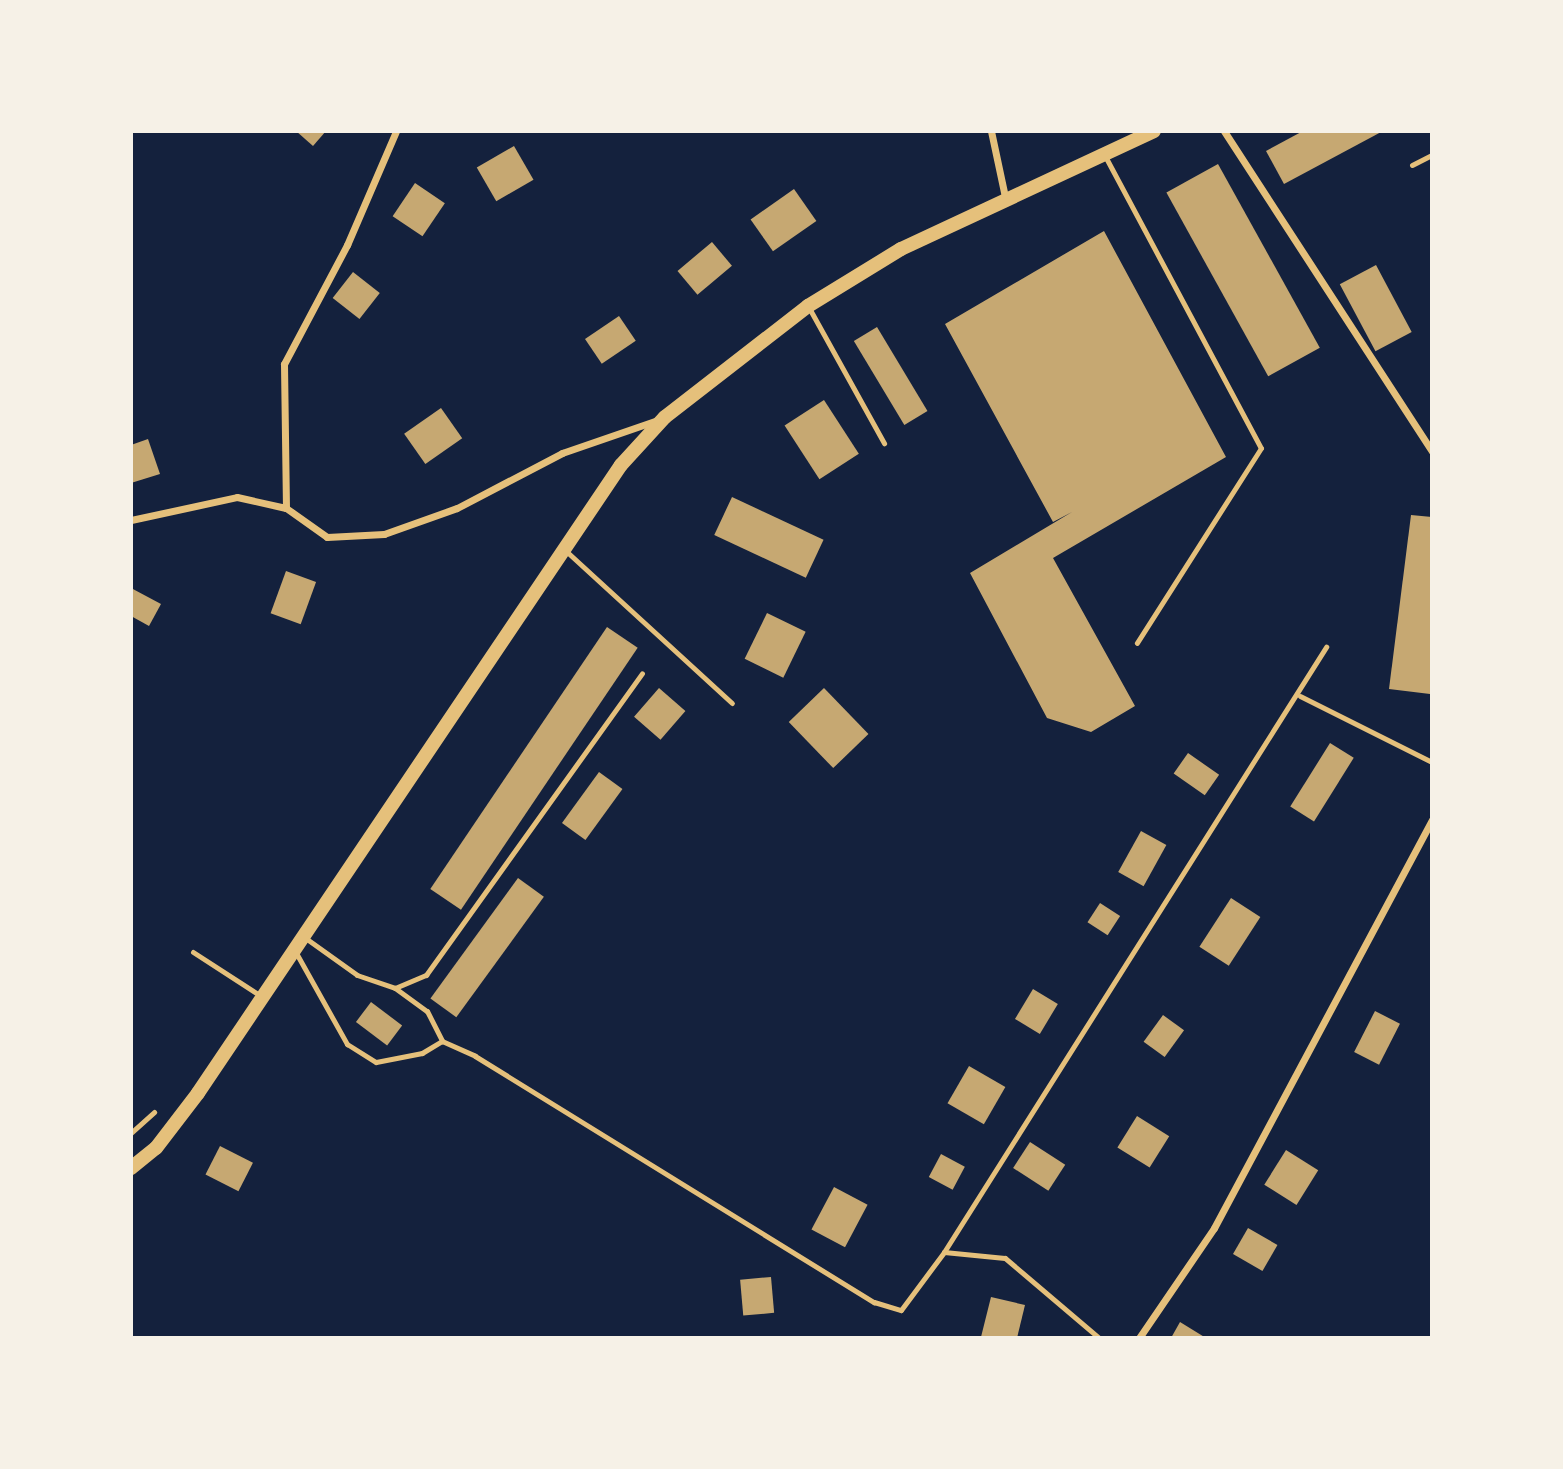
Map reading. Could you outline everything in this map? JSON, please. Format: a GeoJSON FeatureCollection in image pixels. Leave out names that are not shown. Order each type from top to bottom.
{"type":"FeatureCollection","features":[{"type":"Feature","properties":{"kind":"main road"},"geometry":{"type":"LineString","coordinates":[[131,1168],[156,1148],[304,937],[621,465],[665,417],[808,306],[901,249],[1005,197],[1154,131]]}},
{"type":"Feature","properties":{"kind":"street"},"geometry":{"type":"LineString","coordinates":[[286,508],[284,363],[347,245],[396,131]]}},
{"type":"Feature","properties":{"kind":"street"},"geometry":{"type":"LineString","coordinates":[[991,131],[1005,197]]}},
{"type":"Feature","properties":{"kind":"street"},"geometry":{"type":"LineString","coordinates":[[1224,131],[1432,451]]}},
{"type":"Feature","properties":{"kind":"street"},"geometry":{"type":"LineString","coordinates":[[131,520],[237,497],[286,508],[327,537],[384,534],[457,508],[562,453],[665,417]]}},
{"type":"Feature","properties":{"kind":"street"},"geometry":{"type":"LineString","coordinates":[[1139,1338],[1214,1228],[1432,820]]}},
{"type":"Feature","properties":{"kind":"lane"},"geometry":{"type":"LineString","coordinates":[[1104,153],[1261,448],[1137,643]]}},
{"type":"Feature","properties":{"kind":"lane"},"geometry":{"type":"LineString","coordinates":[[1412,165],[1432,155]]}},
{"type":"Feature","properties":{"kind":"lane"},"geometry":{"type":"LineString","coordinates":[[808,306],[884,443]]}},
{"type":"Feature","properties":{"kind":"lane"},"geometry":{"type":"LineString","coordinates":[[564,549],[732,703]]}},
{"type":"Feature","properties":{"kind":"lane"},"geometry":{"type":"LineString","coordinates":[[304,937],[358,975],[395,988],[427,1011],[442,1041],[874,1301],[901,1310],[944,1252],[1123,961],[1300,696],[1326,647]]}},
{"type":"Feature","properties":{"kind":"lane"},"geometry":{"type":"LineString","coordinates":[[395,988],[426,975],[642,673]]}},
{"type":"Feature","properties":{"kind":"lane"},"geometry":{"type":"LineString","coordinates":[[1300,696],[1432,762]]}},
{"type":"Feature","properties":{"kind":"lane"},"geometry":{"type":"LineString","coordinates":[[295,950],[347,1044],[376,1062],[422,1053],[442,1041]]}},
{"type":"Feature","properties":{"kind":"lane"},"geometry":{"type":"LineString","coordinates":[[193,953],[262,998]]}},
{"type":"Feature","properties":{"kind":"lane"},"geometry":{"type":"LineString","coordinates":[[944,1252],[1005,1258],[1099,1338]]}},
{"type":"Feature","properties":{"kind":"building"},"geometry":{"type":"Polygon","coordinates":[[[296,131],[326,131],[313,146],[296,131]]]}},
{"type":"Feature","properties":{"kind":"building"},"geometry":{"type":"Polygon","coordinates":[[[1303,131],[1383,131],[1284,184],[1266,151],[1303,131]]]}},
{"type":"Feature","properties":{"kind":"building"},"geometry":{"type":"Polygon","coordinates":[[[514,146],[534,180],[496,201],[477,168],[514,146]]]}},
{"type":"Feature","properties":{"kind":"building"},"geometry":{"type":"Polygon","coordinates":[[[1218,164],[1320,348],[1268,376],[1166,193],[1218,164]]]}},
{"type":"Feature","properties":{"kind":"building"},"geometry":{"type":"Polygon","coordinates":[[[415,183],[445,203],[422,236],[393,216],[415,183]]]}},
{"type":"Feature","properties":{"kind":"building"},"geometry":{"type":"Polygon","coordinates":[[[794,189],[816,221],[773,251],[751,219],[794,189]]]}},
{"type":"Feature","properties":{"kind":"building"},"geometry":{"type":"Polygon","coordinates":[[[1104,231],[1226,457],[1053,558],[1135,706],[1091,732],[1047,718],[970,573],[1072,512],[1053,522],[945,324],[1104,231]]]}},
{"type":"Feature","properties":{"kind":"building"},"geometry":{"type":"Polygon","coordinates":[[[712,242],[732,266],[697,295],[678,271],[712,242]]]}},
{"type":"Feature","properties":{"kind":"building"},"geometry":{"type":"Polygon","coordinates":[[[1376,265],[1412,332],[1375,351],[1340,284],[1376,265]]]}},
{"type":"Feature","properties":{"kind":"building"},"geometry":{"type":"Polygon","coordinates":[[[353,272],[380,293],[359,319],[333,298],[353,272]]]}},
{"type":"Feature","properties":{"kind":"building"},"geometry":{"type":"Polygon","coordinates":[[[619,316],[636,341],[602,364],[585,339],[619,316]]]}},
{"type":"Feature","properties":{"kind":"building"},"geometry":{"type":"Polygon","coordinates":[[[877,327],[927,411],[904,425],[854,341],[877,327]]]}},
{"type":"Feature","properties":{"kind":"building"},"geometry":{"type":"Polygon","coordinates":[[[824,400],[859,454],[819,479],[785,426],[824,400]]]}},
{"type":"Feature","properties":{"kind":"building"},"geometry":{"type":"Polygon","coordinates":[[[441,408],[462,438],[425,464],[404,434],[441,408]]]}},
{"type":"Feature","properties":{"kind":"building"},"geometry":{"type":"Polygon","coordinates":[[[148,439],[160,474],[131,483],[131,445],[148,439]]]}},
{"type":"Feature","properties":{"kind":"building"},"geometry":{"type":"Polygon","coordinates":[[[732,497],[824,540],[806,578],[714,535],[732,497]]]}},
{"type":"Feature","properties":{"kind":"building"},"geometry":{"type":"Polygon","coordinates":[[[1411,515],[1432,517],[1430,694],[1389,689],[1411,515]]]}},
{"type":"Feature","properties":{"kind":"building"},"geometry":{"type":"Polygon","coordinates":[[[286,571],[316,582],[301,624],[271,613],[286,571]]]}},
{"type":"Feature","properties":{"kind":"building"},"geometry":{"type":"Polygon","coordinates":[[[131,588],[161,604],[149,626],[131,616],[131,588]]]}},
{"type":"Feature","properties":{"kind":"building"},"geometry":{"type":"Polygon","coordinates":[[[767,613],[806,632],[783,678],[745,659],[767,613]]]}},
{"type":"Feature","properties":{"kind":"building"},"geometry":{"type":"Polygon","coordinates":[[[607,627],[638,648],[461,910],[430,889],[607,627]]]}},
{"type":"Feature","properties":{"kind":"building"},"geometry":{"type":"Polygon","coordinates":[[[659,688],[685,711],[660,740],[634,717],[659,688]]]}},
{"type":"Feature","properties":{"kind":"building"},"geometry":{"type":"Polygon","coordinates":[[[824,688],[868,734],[833,768],[789,722],[824,688]]]}},
{"type":"Feature","properties":{"kind":"building"},"geometry":{"type":"Polygon","coordinates":[[[1330,743],[1354,758],[1314,821],[1290,807],[1330,743]]]}},
{"type":"Feature","properties":{"kind":"building"},"geometry":{"type":"Polygon","coordinates":[[[1188,753],[1219,775],[1205,795],[1174,773],[1188,753]]]}},
{"type":"Feature","properties":{"kind":"building"},"geometry":{"type":"Polygon","coordinates":[[[599,772],[622,789],[585,840],[562,823],[599,772]]]}},
{"type":"Feature","properties":{"kind":"building"},"geometry":{"type":"Polygon","coordinates":[[[1141,831],[1166,845],[1144,886],[1118,872],[1141,831]]]}},
{"type":"Feature","properties":{"kind":"building"},"geometry":{"type":"Polygon","coordinates":[[[518,878],[544,897],[456,1017],[430,999],[518,878]]]}},
{"type":"Feature","properties":{"kind":"building"},"geometry":{"type":"Polygon","coordinates":[[[1231,898],[1260,917],[1229,966],[1199,947],[1231,898]]]}},
{"type":"Feature","properties":{"kind":"building"},"geometry":{"type":"Polygon","coordinates":[[[1100,903],[1120,916],[1108,935],[1087,922],[1100,903]]]}},
{"type":"Feature","properties":{"kind":"building"},"geometry":{"type":"Polygon","coordinates":[[[1033,989],[1058,1004],[1040,1034],[1015,1019],[1033,989]]]}},
{"type":"Feature","properties":{"kind":"building"},"geometry":{"type":"Polygon","coordinates":[[[371,1002],[402,1025],[387,1045],[356,1022],[371,1002]]]}},
{"type":"Feature","properties":{"kind":"building"},"geometry":{"type":"Polygon","coordinates":[[[1375,1011],[1400,1024],[1379,1065],[1354,1052],[1375,1011]]]}},
{"type":"Feature","properties":{"kind":"building"},"geometry":{"type":"Polygon","coordinates":[[[1163,1015],[1184,1030],[1165,1057],[1144,1042],[1163,1015]]]}},
{"type":"Feature","properties":{"kind":"building"},"geometry":{"type":"Polygon","coordinates":[[[969,1066],[1005,1087],[984,1124],[948,1103],[969,1066]]]}},
{"type":"Feature","properties":{"kind":"building"},"geometry":{"type":"Polygon","coordinates":[[[1137,1116],[1169,1136],[1150,1168],[1117,1147],[1137,1116]]]}},
{"type":"Feature","properties":{"kind":"building"},"geometry":{"type":"Polygon","coordinates":[[[1030,1142],[1065,1165],[1048,1191],[1013,1168],[1030,1142]]]}},
{"type":"Feature","properties":{"kind":"building"},"geometry":{"type":"Polygon","coordinates":[[[220,1146],[253,1163],[238,1191],[205,1175],[220,1146]]]}},
{"type":"Feature","properties":{"kind":"building"},"geometry":{"type":"Polygon","coordinates":[[[1286,1150],[1318,1170],[1296,1205],[1264,1185],[1286,1150]]]}},
{"type":"Feature","properties":{"kind":"building"},"geometry":{"type":"Polygon","coordinates":[[[941,1154],[965,1167],[953,1190],[929,1177],[941,1154]]]}},
{"type":"Feature","properties":{"kind":"building"},"geometry":{"type":"Polygon","coordinates":[[[834,1187],[868,1205],[845,1247],[811,1229],[834,1187]]]}},
{"type":"Feature","properties":{"kind":"building"},"geometry":{"type":"Polygon","coordinates":[[[1248,1228],[1277,1245],[1262,1271],[1233,1254],[1248,1228]]]}},
{"type":"Feature","properties":{"kind":"building"},"geometry":{"type":"Polygon","coordinates":[[[771,1277],[774,1313],[743,1316],[740,1280],[771,1277]]]}},
{"type":"Feature","properties":{"kind":"building"},"geometry":{"type":"Polygon","coordinates":[[[991,1297],[1025,1305],[1017,1338],[981,1337],[991,1297]]]}},
{"type":"Feature","properties":{"kind":"building"},"geometry":{"type":"Polygon","coordinates":[[[1180,1322],[1206,1338],[1171,1338],[1180,1322]]]}}]}
